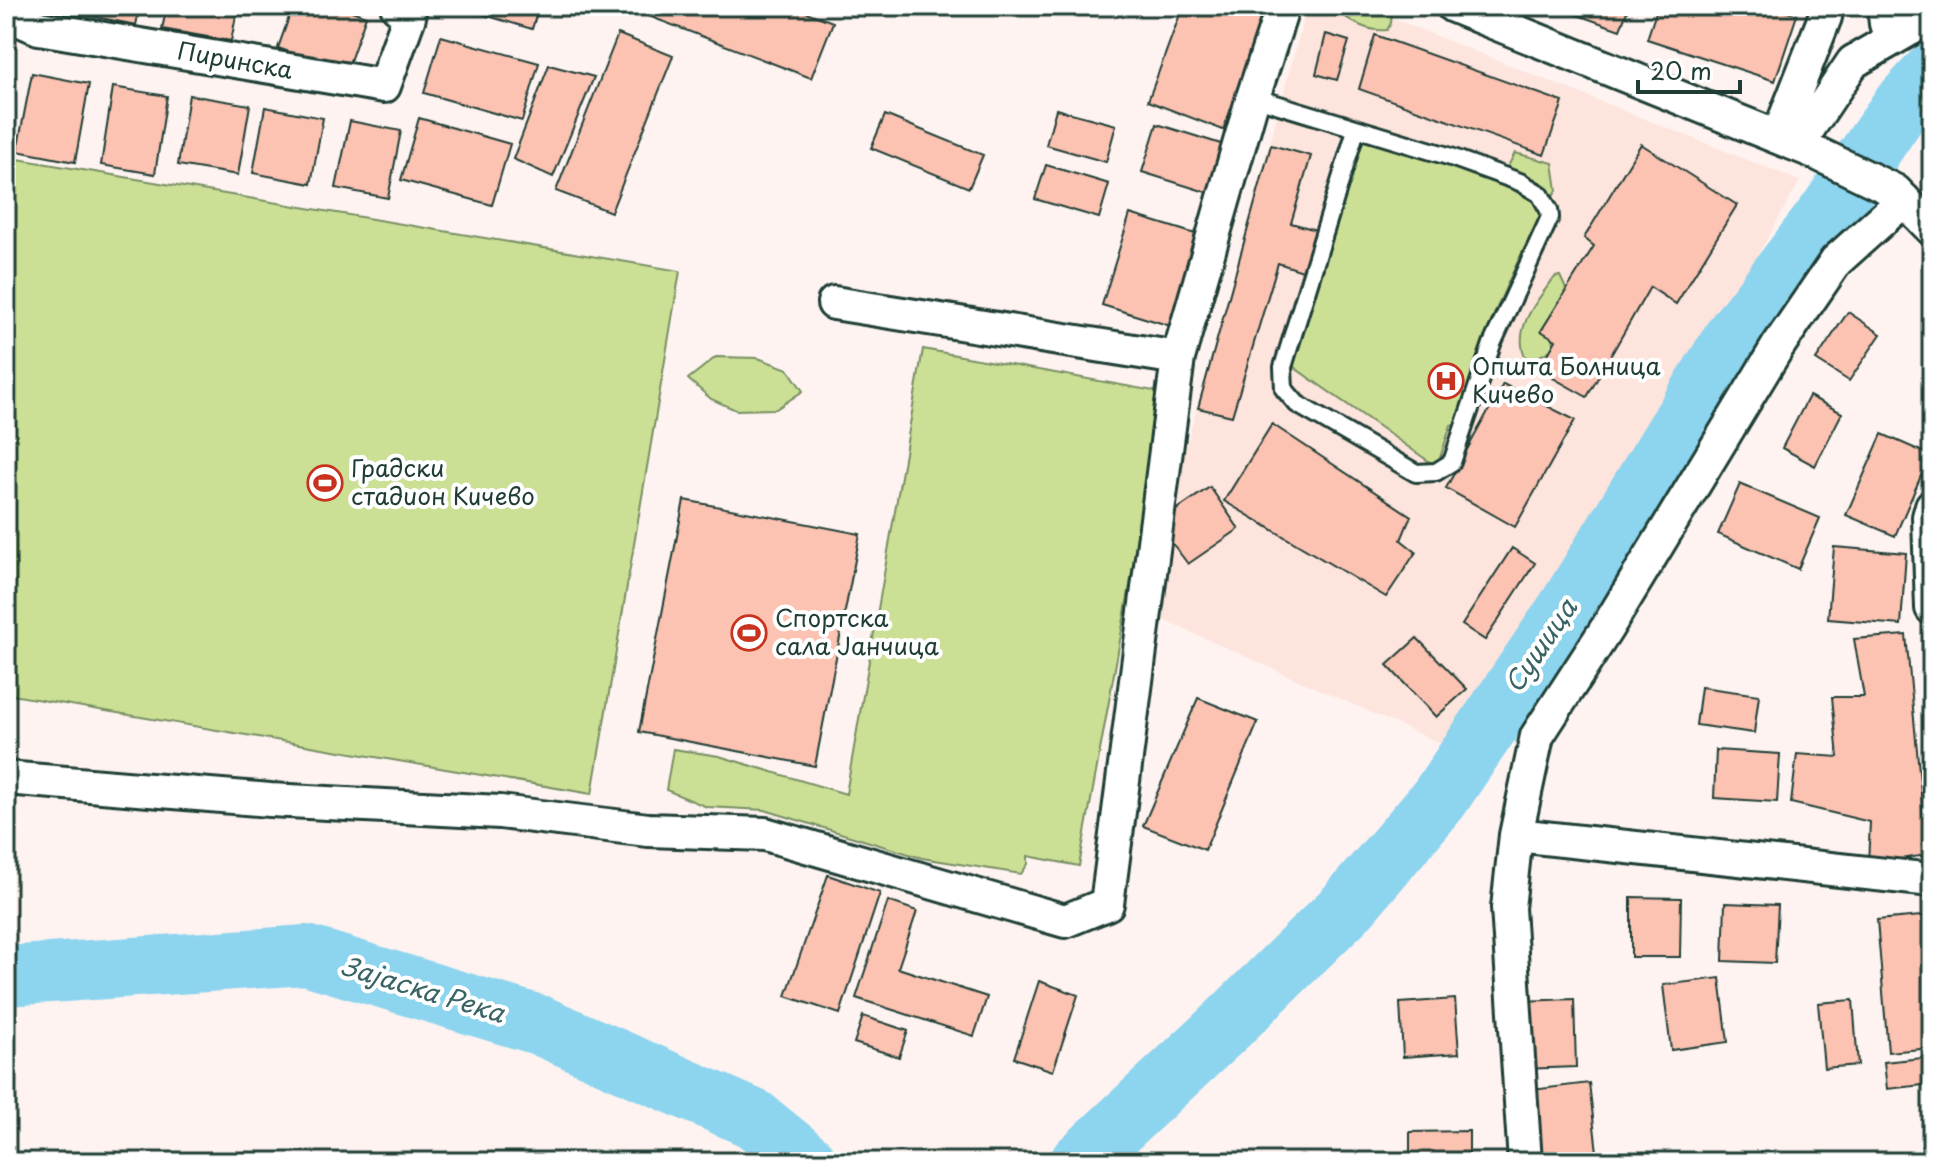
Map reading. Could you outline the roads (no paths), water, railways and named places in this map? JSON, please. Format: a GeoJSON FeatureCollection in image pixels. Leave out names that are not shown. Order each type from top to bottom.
{"type":"FeatureCollection","features":[{"type":"Feature","properties":{"kind":"street","name":"Пиринска"},"geometry":{"type":"LineString","coordinates":[[12,6],[9,15],[39,28],[384,86],[409,17],[397,6]]}},
{"type":"Feature","properties":{"kind":"street"},"geometry":{"type":"LineString","coordinates":[[6,778],[270,800],[500,812],[648,830],[765,834],[1065,921],[1107,904],[1178,358],[1253,97],[1283,6]]}},
{"type":"Feature","properties":{"kind":"street"},"geometry":{"type":"LineString","coordinates":[[1453,6],[1796,144],[1900,196],[1932,229]]}},
{"type":"Feature","properties":{"kind":"street"},"geometry":{"type":"LineString","coordinates":[[1796,144],[1827,6]]}},
{"type":"Feature","properties":{"kind":"street"},"geometry":{"type":"LineString","coordinates":[[1884,6],[1886,24],[1921,21]]}},
{"type":"Feature","properties":{"kind":"street"},"geometry":{"type":"LineString","coordinates":[[1796,144],[1853,62],[1921,21]]}},
{"type":"Feature","properties":{"kind":"street"},"geometry":{"type":"LineString","coordinates":[[1525,1162],[1508,908],[1516,835],[1537,736],[1607,628],[1770,359],[1836,261],[1900,196]]}},
{"type":"Feature","properties":{"kind":"street"},"geometry":{"type":"LineString","coordinates":[[834,303],[1178,358]]}},
{"type":"Feature","properties":{"kind":"street"},"geometry":{"type":"LineString","coordinates":[[1932,506],[1929,517],[1932,608]]}},
{"type":"Feature","properties":{"kind":"street"},"geometry":{"type":"LineString","coordinates":[[1516,835],[1932,880]]}},
{"type":"Feature","properties":{"kind":"lane"},"geometry":{"type":"LineString","coordinates":[[1253,97],[1448,156],[1520,182],[1540,194],[1549,210],[1550,217],[1492,344],[1452,462],[1436,472],[1416,473],[1297,404],[1284,389],[1283,367],[1356,130]]}},
{"type":"Feature","properties":{"kind":"waterway","name":"Сушица"},"geometry":{"type":"LineString","coordinates":[[1080,1162],[1227,1025],[1346,908],[1439,799],[1570,605],[1735,335],[1829,212],[1900,108],[1932,73]]}},
{"type":"Feature","properties":{"kind":"waterway","name":"Зајаска Река"},"geometry":{"type":"LineString","coordinates":[[6,976],[306,955],[539,1025],[754,1119],[807,1162]]}},
{"type":"Feature","properties":{"kind":"place","name":"Општа Болница Кичево"},"geometry":{"type":"Point","coordinates":[1446,381]}},
{"type":"Feature","properties":{"kind":"place","name":"Градски стадион Кичево"},"geometry":{"type":"Point","coordinates":[325,483]}},
{"type":"Feature","properties":{"kind":"place","name":"Спортска сала Јанчица"},"geometry":{"type":"Point","coordinates":[749,633]}}]}
